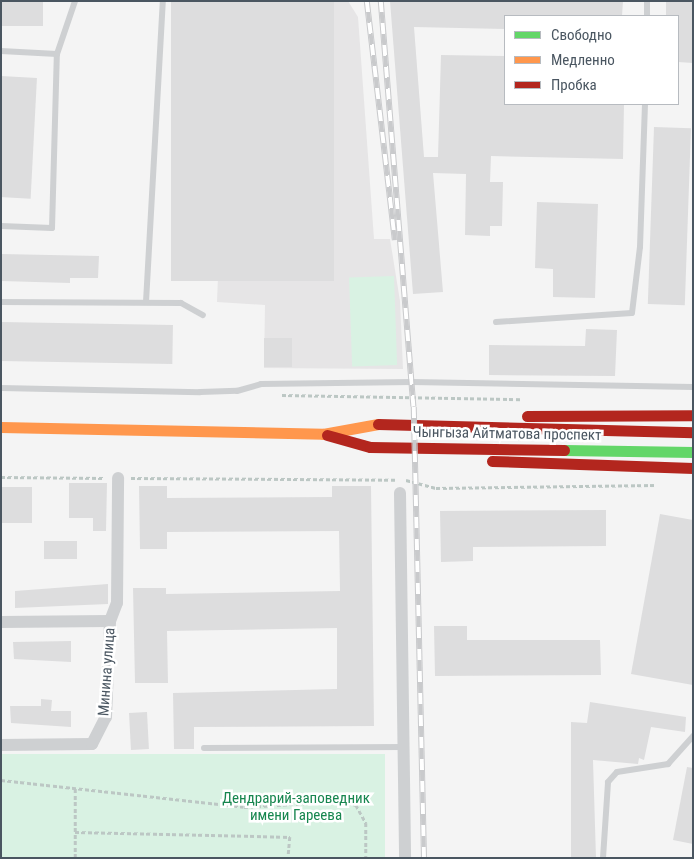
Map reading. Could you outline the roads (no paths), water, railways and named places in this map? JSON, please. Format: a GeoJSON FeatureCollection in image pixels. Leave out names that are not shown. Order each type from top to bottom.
{"type":"FeatureCollection","features":[{"type":"Feature","properties":{"kind":"main road"},"geometry":{"type":"LineString","coordinates":[[437,426],[474,417],[693,414]]}},
{"type":"Feature","properties":{"kind":"main road","name":"Чынгыза Айтматова проспект"},"geometry":{"type":"LineString","coordinates":[[1,427],[323,434],[371,424],[693,432]]}},
{"type":"Feature","properties":{"kind":"main road","name":"Чынгыза Айтматова проспект"},"geometry":{"type":"LineString","coordinates":[[323,434],[370,447],[693,452]]}},
{"type":"Feature","properties":{"kind":"main road"},"geometry":{"type":"LineString","coordinates":[[437,449],[474,460],[532,465],[693,468]]}},
{"type":"Feature","properties":{"kind":"street","name":"Минина улица"},"geometry":{"type":"LineString","coordinates":[[1,745],[92,744],[106,717],[110,621],[117,603],[118,478]]}},
{"type":"Feature","properties":{"kind":"street"},"geometry":{"type":"LineString","coordinates":[[400,493],[405,858]]}},
{"type":"Feature","properties":{"kind":"street"},"geometry":{"type":"LineString","coordinates":[[1,622],[110,621]]}},
{"type":"Feature","properties":{"kind":"lane"},"geometry":{"type":"LineString","coordinates":[[1,226],[52,228],[57,54],[75,1]]}},
{"type":"Feature","properties":{"kind":"lane"},"geometry":{"type":"LineString","coordinates":[[146,302],[163,1]]}},
{"type":"Feature","properties":{"kind":"lane"},"geometry":{"type":"LineString","coordinates":[[647,1],[647,15]]}},
{"type":"Feature","properties":{"kind":"lane"},"geometry":{"type":"LineString","coordinates":[[1,51],[57,54]]}},
{"type":"Feature","properties":{"kind":"lane"},"geometry":{"type":"LineString","coordinates":[[496,322],[632,314],[640,247],[645,105]]}},
{"type":"Feature","properties":{"kind":"lane"},"geometry":{"type":"LineString","coordinates":[[1,302],[181,303],[203,315]]}},
{"type":"Feature","properties":{"kind":"lane"},"geometry":{"type":"LineString","coordinates":[[1,388],[200,392],[237,391],[261,384],[402,382],[693,387]]}},
{"type":"Feature","properties":{"kind":"lane"},"geometry":{"type":"LineString","coordinates":[[603,858],[608,782],[617,772],[668,764],[693,736]]}},
{"type":"Feature","properties":{"kind":"lane"},"geometry":{"type":"LineString","coordinates":[[204,748],[404,747]]}},
{"type":"Feature","properties":{"kind":"railway"},"geometry":{"type":"LineString","coordinates":[[367,1],[395,240]]}},
{"type":"Feature","properties":{"kind":"railway"},"geometry":{"type":"LineString","coordinates":[[381,1],[414,407],[424,858]]}},
{"type":"Feature","properties":{"kind":"park label","name":"Дендрарий-заповедник имени Гареева"},"geometry":{"type":"Point","coordinates":[296,806]}}]}
